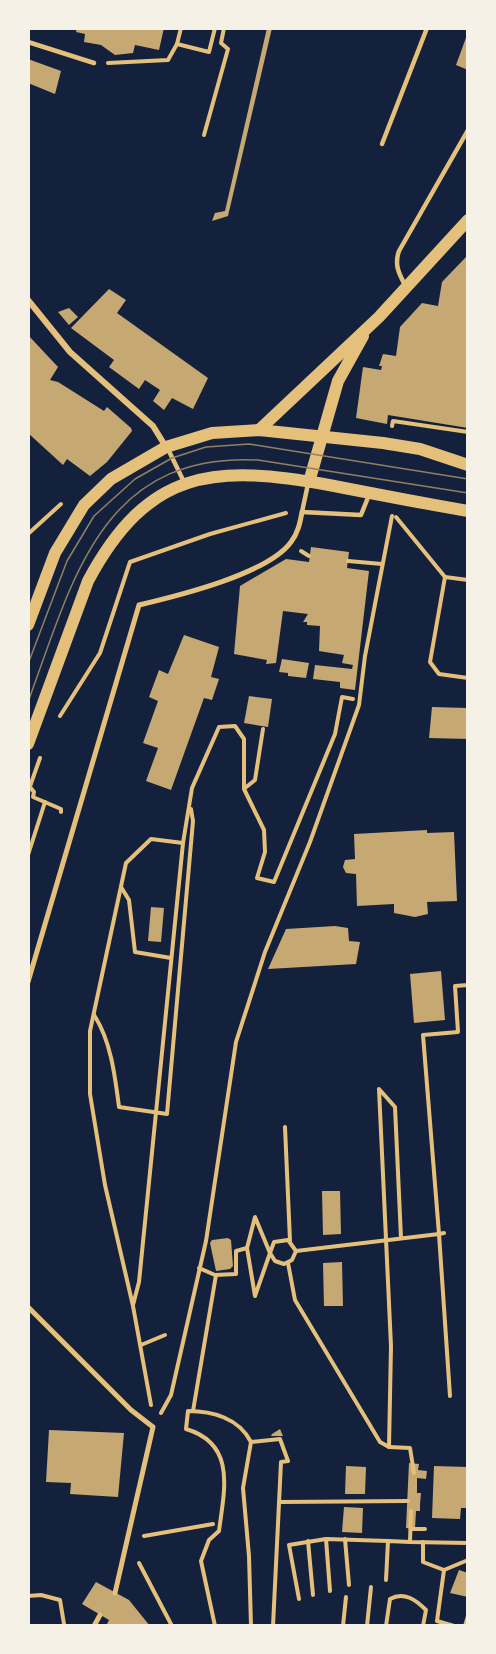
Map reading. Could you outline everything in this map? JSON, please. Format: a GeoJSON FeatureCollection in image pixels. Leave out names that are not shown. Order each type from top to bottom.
{"type":"FeatureCollection","features":[{"type":"Feature","properties":{"kind":"main road"},"geometry":{"type":"LineString","coordinates":[[259,430],[379,316],[468,220]]}},
{"type":"Feature","properties":{"kind":"main road"},"geometry":{"type":"LineString","coordinates":[[309,482],[338,381],[352,353],[379,316]]}},
{"type":"Feature","properties":{"kind":"main road"},"geometry":{"type":"LineString","coordinates":[[28,626],[55,554],[84,506],[111,479],[166,447],[212,433],[259,430],[420,449],[468,465]]}},
{"type":"Feature","properties":{"kind":"main road"},"geometry":{"type":"LineString","coordinates":[[28,744],[88,581],[118,532],[135,515],[170,491],[214,476],[262,475],[468,511]]}},
{"type":"Feature","properties":{"kind":"street"},"geometry":{"type":"LineString","coordinates":[[28,300],[70,352],[153,426],[166,447]]}},
{"type":"Feature","properties":{"kind":"street"},"geometry":{"type":"LineString","coordinates":[[28,982],[139,605],[207,589],[264,562],[290,544],[297,533],[302,512]]}},
{"type":"Feature","properties":{"kind":"street"},"geometry":{"type":"LineString","coordinates":[[28,1307],[131,1410],[153,1427],[115,1593]]}},
{"type":"Feature","properties":{"kind":"street"},"geometry":{"type":"LineString","coordinates":[[94,1626],[100,1615]]}},
{"type":"Feature","properties":{"kind":"lane"},"geometry":{"type":"LineString","coordinates":[[382,144],[427,28]]}},
{"type":"Feature","properties":{"kind":"lane"},"geometry":{"type":"LineString","coordinates":[[28,42],[94,63]]}},
{"type":"Feature","properties":{"kind":"lane"},"geometry":{"type":"LineString","coordinates":[[406,287],[397,271],[396,260],[399,251],[468,130]]}},
{"type":"Feature","properties":{"kind":"lane"},"geometry":{"type":"LineString","coordinates":[[166,447],[186,485]]}},
{"type":"Feature","properties":{"kind":"lane"},"geometry":{"type":"LineString","coordinates":[[309,482],[302,512],[361,515],[370,493]]}},
{"type":"Feature","properties":{"kind":"path"},"geometry":{"type":"LineString","coordinates":[[94,63],[168,60],[177,44],[181,28]]}},
{"type":"Feature","properties":{"kind":"path"},"geometry":{"type":"LineString","coordinates":[[177,44],[208,52],[215,28]]}},
{"type":"Feature","properties":{"kind":"path"},"geometry":{"type":"LineString","coordinates":[[204,135],[228,49],[221,43],[224,28]]}},
{"type":"Feature","properties":{"kind":"path"},"geometry":{"type":"LineString","coordinates":[[391,433],[393,421],[468,432]]}},
{"type":"Feature","properties":{"kind":"path"},"geometry":{"type":"LineString","coordinates":[[28,534],[66,499]]}},
{"type":"Feature","properties":{"kind":"path"},"geometry":{"type":"LineString","coordinates":[[153,1427],[171,1395],[199,1268],[217,1176],[236,1042],[265,952],[309,842],[359,705],[364,656],[392,512],[445,577],[468,580]]}},
{"type":"Feature","properties":{"kind":"path"},"geometry":{"type":"LineString","coordinates":[[348,561],[382,564]]}},
{"type":"Feature","properties":{"kind":"path"},"geometry":{"type":"LineString","coordinates":[[445,577],[430,662],[439,674],[468,678]]}},
{"type":"Feature","properties":{"kind":"path"},"geometry":{"type":"LineString","coordinates":[[133,1306],[138,1282],[183,843],[192,788],[219,727],[235,726],[244,738],[244,789],[264,831],[265,852],[257,878],[274,882],[334,734],[342,696],[353,699]]}},
{"type":"Feature","properties":{"kind":"path"},"geometry":{"type":"LineString","coordinates":[[244,789],[255,780],[263,729]]}},
{"type":"Feature","properties":{"kind":"path"},"geometry":{"type":"LineString","coordinates":[[29,790],[34,792],[33,797],[62,809],[58,820]]}},
{"type":"Feature","properties":{"kind":"path"},"geometry":{"type":"LineString","coordinates":[[28,855],[45,802]]}},
{"type":"Feature","properties":{"kind":"path"},"geometry":{"type":"LineString","coordinates":[[94,1014],[101,1026],[112,1065],[119,1107],[167,1114],[193,821],[190,805]]}},
{"type":"Feature","properties":{"kind":"path"},"geometry":{"type":"LineString","coordinates":[[153,1427],[150,1393],[141,1345],[105,1185],[90,1094],[90,1031],[126,863],[151,839],[183,843]]}},
{"type":"Feature","properties":{"kind":"path"},"geometry":{"type":"LineString","coordinates":[[120,886],[129,900],[135,952],[171,958]]}},
{"type":"Feature","properties":{"kind":"path"},"geometry":{"type":"LineString","coordinates":[[450,1396],[441,1233],[423,1035],[458,1032],[455,987],[468,985]]}},
{"type":"Feature","properties":{"kind":"path"},"geometry":{"type":"LineString","coordinates":[[389,1447],[392,1346],[379,1089],[394,1107],[401,1238]]}},
{"type":"Feature","properties":{"kind":"path"},"geometry":{"type":"LineString","coordinates":[[285,1127],[290,1241],[296,1251]]}},
{"type":"Feature","properties":{"kind":"path"},"geometry":{"type":"LineString","coordinates":[[288,1263],[276,1262],[270,1252],[255,1217],[247,1248],[255,1296],[270,1252],[274,1242],[282,1239],[290,1241]]}},
{"type":"Feature","properties":{"kind":"path"},"geometry":{"type":"LineString","coordinates":[[296,1251],[441,1233]]}},
{"type":"Feature","properties":{"kind":"path"},"geometry":{"type":"LineString","coordinates":[[199,1268],[216,1275],[236,1274],[236,1251],[247,1248]]}},
{"type":"Feature","properties":{"kind":"path"},"geometry":{"type":"LineString","coordinates":[[296,1251],[288,1263],[295,1300],[380,1442],[389,1447],[410,1448],[414,1473]]}},
{"type":"Feature","properties":{"kind":"path"},"geometry":{"type":"LineString","coordinates":[[193,1411],[216,1275]]}},
{"type":"Feature","properties":{"kind":"path"},"geometry":{"type":"LineString","coordinates":[[141,1345],[165,1335]]}},
{"type":"Feature","properties":{"kind":"path"},"geometry":{"type":"LineString","coordinates":[[215,1626],[201,1561],[209,1540],[219,1531],[224,1469],[216,1448],[206,1437],[186,1429],[188,1411],[207,1411],[222,1416],[238,1425],[251,1442],[243,1488],[249,1556],[251,1626]]}},
{"type":"Feature","properties":{"kind":"path"},"geometry":{"type":"LineString","coordinates":[[251,1442],[280,1439],[289,1463],[281,1462],[273,1626]]}},
{"type":"Feature","properties":{"kind":"path"},"geometry":{"type":"LineString","coordinates":[[280,1502],[408,1501]]}},
{"type":"Feature","properties":{"kind":"path"},"geometry":{"type":"LineString","coordinates":[[410,1542],[411,1511]]}},
{"type":"Feature","properties":{"kind":"path"},"geometry":{"type":"LineString","coordinates":[[172,1626],[127,1540],[213,1524]]}},
{"type":"Feature","properties":{"kind":"path"},"geometry":{"type":"LineString","coordinates":[[411,1529],[425,1529]]}},
{"type":"Feature","properties":{"kind":"path"},"geometry":{"type":"LineString","coordinates":[[326,1539],[330,1591]]}},
{"type":"Feature","properties":{"kind":"path"},"geometry":{"type":"LineString","coordinates":[[299,1599],[289,1545],[326,1539],[468,1543]]}},
{"type":"Feature","properties":{"kind":"path"},"geometry":{"type":"LineString","coordinates":[[345,1539],[350,1585]]}},
{"type":"Feature","properties":{"kind":"path"},"geometry":{"type":"LineString","coordinates":[[308,1541],[313,1595]]}},
{"type":"Feature","properties":{"kind":"path"},"geometry":{"type":"LineString","coordinates":[[386,1580],[388,1541]]}},
{"type":"Feature","properties":{"kind":"path"},"geometry":{"type":"LineString","coordinates":[[423,1542],[423,1563],[444,1570],[468,1560]]}},
{"type":"Feature","properties":{"kind":"path"},"geometry":{"type":"LineString","coordinates":[[444,1570],[437,1621],[454,1626]]}},
{"type":"Feature","properties":{"kind":"path"},"geometry":{"type":"LineString","coordinates":[[367,1626],[371,1587]]}},
{"type":"Feature","properties":{"kind":"path"},"geometry":{"type":"LineString","coordinates":[[28,1596],[41,1595],[60,1600],[64,1624]]}},
{"type":"Feature","properties":{"kind":"path"},"geometry":{"type":"LineString","coordinates":[[386,1626],[390,1599],[396,1595],[414,1598],[426,1610],[423,1626]]}},
{"type":"Feature","properties":{"kind":"path"},"geometry":{"type":"LineString","coordinates":[[343,1626],[346,1597]]}},
{"type":"Feature","properties":{"kind":"path"},"geometry":{"type":"LineString","coordinates":[[465,1626],[468,1616]]}},
{"type":"Feature","properties":{"kind":"building"},"geometry":{"type":"Polygon","coordinates":[[[77,28],[164,28],[159,50],[135,45],[133,53],[115,55],[101,45],[84,42],[85,34],[76,32],[77,28]]]}},
{"type":"Feature","properties":{"kind":"building"},"geometry":{"type":"Polygon","coordinates":[[[267,28],[272,28],[228,216],[212,221],[215,213],[225,211],[267,28]]]}},
{"type":"Feature","properties":{"kind":"building"},"geometry":{"type":"Polygon","coordinates":[[[468,35],[468,70],[456,65],[468,35]]]}},
{"type":"Feature","properties":{"kind":"building"},"geometry":{"type":"Polygon","coordinates":[[[28,59],[61,71],[55,94],[28,83],[28,59]]]}},
{"type":"Feature","properties":{"kind":"building"},"geometry":{"type":"Polygon","coordinates":[[[466,257],[468,428],[388,415],[387,424],[356,418],[363,367],[381,370],[382,366],[379,366],[383,354],[396,356],[400,327],[422,303],[438,306],[442,282],[466,257]]]}},
{"type":"Feature","properties":{"kind":"building"},"geometry":{"type":"Polygon","coordinates":[[[109,289],[126,300],[117,313],[208,378],[193,409],[172,398],[164,410],[153,401],[160,390],[145,380],[139,389],[109,367],[114,360],[71,328],[109,289]]]}},
{"type":"Feature","properties":{"kind":"building"},"geometry":{"type":"Polygon","coordinates":[[[69,308],[78,317],[69,325],[58,312],[69,308]]]}},
{"type":"Feature","properties":{"kind":"building"},"geometry":{"type":"Polygon","coordinates":[[[28,335],[58,367],[50,380],[58,382],[104,411],[107,407],[131,428],[132,431],[107,462],[90,476],[67,459],[63,465],[28,433],[28,335]]]}},
{"type":"Feature","properties":{"kind":"building"},"geometry":{"type":"Polygon","coordinates":[[[311,547],[349,552],[347,568],[369,571],[355,690],[340,688],[340,682],[313,679],[315,665],[352,669],[353,665],[342,663],[344,655],[319,651],[320,626],[307,625],[307,622],[303,622],[308,614],[283,611],[276,663],[266,664],[267,660],[234,654],[240,586],[286,559],[309,562],[311,547]]]}},
{"type":"Feature","properties":{"kind":"building"},"geometry":{"type":"Polygon","coordinates":[[[184,635],[219,647],[211,677],[219,679],[212,700],[204,698],[171,790],[146,781],[158,748],[143,743],[158,701],[149,697],[159,670],[168,674],[184,635]]]}},
{"type":"Feature","properties":{"kind":"building"},"geometry":{"type":"Polygon","coordinates":[[[282,659],[309,663],[306,678],[288,676],[288,673],[279,672],[282,659]]]}},
{"type":"Feature","properties":{"kind":"building"},"geometry":{"type":"Polygon","coordinates":[[[249,696],[272,699],[268,727],[244,723],[249,696]]]}},
{"type":"Feature","properties":{"kind":"building"},"geometry":{"type":"Polygon","coordinates":[[[432,707],[468,708],[468,739],[429,738],[432,707]]]}},
{"type":"Feature","properties":{"kind":"building"},"geometry":{"type":"Polygon","coordinates":[[[427,830],[427,833],[454,832],[457,901],[427,902],[428,914],[415,917],[394,913],[394,904],[357,906],[356,874],[346,873],[343,867],[345,860],[355,859],[354,834],[427,830]]]}},
{"type":"Feature","properties":{"kind":"building"},"geometry":{"type":"Polygon","coordinates":[[[151,907],[164,908],[161,942],[148,941],[151,907]]]}},
{"type":"Feature","properties":{"kind":"building"},"geometry":{"type":"Polygon","coordinates":[[[335,926],[348,928],[349,941],[360,942],[356,964],[268,969],[286,929],[335,926]]]}},
{"type":"Feature","properties":{"kind":"building"},"geometry":{"type":"Polygon","coordinates":[[[441,971],[445,1020],[414,1023],[410,974],[441,971]]]}},
{"type":"Feature","properties":{"kind":"building"},"geometry":{"type":"Polygon","coordinates":[[[322,1191],[340,1191],[341,1234],[323,1235],[322,1191]]]}},
{"type":"Feature","properties":{"kind":"building"},"geometry":{"type":"Polygon","coordinates":[[[228,1238],[231,1240],[233,1266],[230,1269],[216,1271],[210,1243],[212,1240],[228,1238]]]}},
{"type":"Feature","properties":{"kind":"building"},"geometry":{"type":"Polygon","coordinates":[[[342,1262],[343,1306],[324,1306],[323,1263],[342,1262]]]}},
{"type":"Feature","properties":{"kind":"building"},"geometry":{"type":"Polygon","coordinates":[[[280,1429],[283,1436],[271,1436],[272,1434],[280,1429]]]}},
{"type":"Feature","properties":{"kind":"building"},"geometry":{"type":"Polygon","coordinates":[[[49,1430],[124,1433],[118,1497],[70,1494],[71,1483],[46,1482],[49,1430]]]}},
{"type":"Feature","properties":{"kind":"building"},"geometry":{"type":"Polygon","coordinates":[[[409,1463],[419,1464],[418,1470],[427,1471],[426,1479],[417,1478],[417,1493],[421,1493],[420,1511],[416,1511],[415,1529],[406,1528],[409,1463]]]}},
{"type":"Feature","properties":{"kind":"building"},"geometry":{"type":"Polygon","coordinates":[[[346,1466],[366,1467],[365,1494],[345,1494],[346,1466]]]}},
{"type":"Feature","properties":{"kind":"building"},"geometry":{"type":"Polygon","coordinates":[[[434,1466],[468,1467],[468,1508],[461,1508],[460,1519],[432,1518],[434,1466]]]}},
{"type":"Feature","properties":{"kind":"building"},"geometry":{"type":"Polygon","coordinates":[[[344,1507],[363,1508],[362,1533],[342,1532],[344,1507]]]}},
{"type":"Feature","properties":{"kind":"building"},"geometry":{"type":"Polygon","coordinates":[[[459,1570],[468,1573],[468,1597],[450,1593],[459,1570]]]}},
{"type":"Feature","properties":{"kind":"building"},"geometry":{"type":"Polygon","coordinates":[[[96,1582],[129,1600],[150,1626],[106,1626],[109,1620],[82,1604],[96,1582]]]}},
{"type":"Feature","properties":{"kind":"tram line"},"geometry":{"type":"LineString","coordinates":[[28,664],[67,561],[94,516],[135,479],[172,458],[206,447],[249,444],[468,479]]}},
{"type":"Feature","properties":{"kind":"tram line"},"geometry":{"type":"LineString","coordinates":[[28,702],[60,613],[78,571],[100,533],[127,502],[162,478],[205,463],[258,460],[468,493]]}}]}
